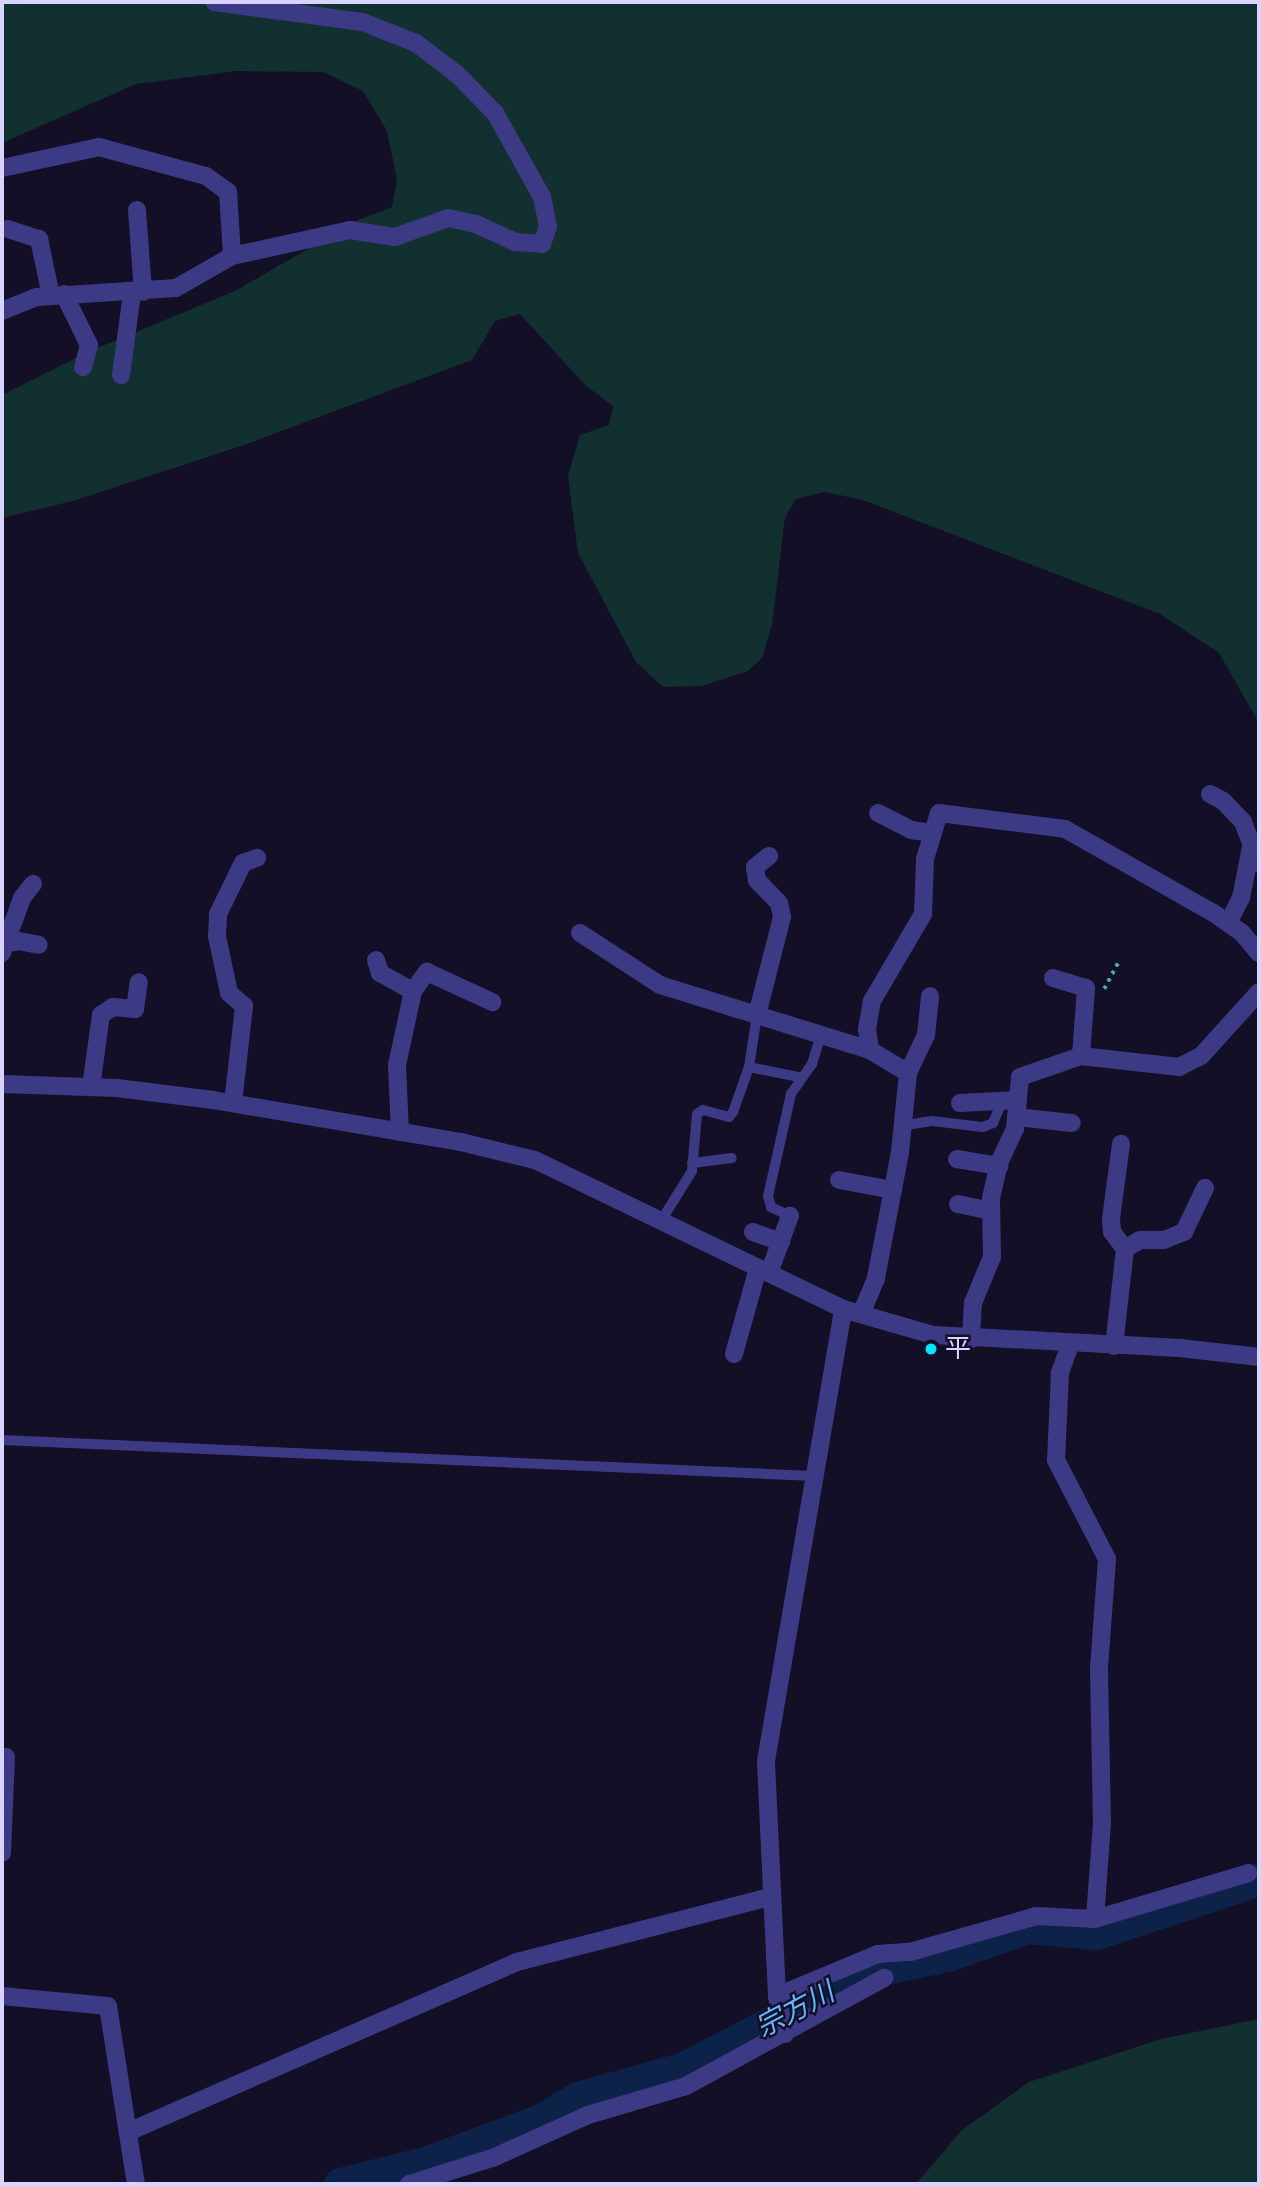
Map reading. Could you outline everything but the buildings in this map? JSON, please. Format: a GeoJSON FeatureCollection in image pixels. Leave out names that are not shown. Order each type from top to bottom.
{"type":"FeatureCollection","features":[{"type":"Feature","properties":{"kind":"street"},"geometry":{"type":"LineString","coordinates":[[2,311],[57,295],[107,291],[137,293],[176,288],[232,256],[351,230],[395,237],[448,218],[476,224],[515,242],[542,244],[548,226],[542,197],[495,113],[458,75],[416,43],[362,22],[214,2]]}},
{"type":"Feature","properties":{"kind":"street"},"geometry":{"type":"LineString","coordinates":[[2,169],[99,147],[206,176],[228,192],[232,256]]}},
{"type":"Feature","properties":{"kind":"street"},"geometry":{"type":"LineString","coordinates":[[121,374],[137,293],[137,210]]}},
{"type":"Feature","properties":{"kind":"street"},"geometry":{"type":"LineString","coordinates":[[8,229],[39,239],[57,295],[89,345],[83,367]]}},
{"type":"Feature","properties":{"kind":"street"},"geometry":{"type":"LineString","coordinates":[[1210,794],[1223,801],[1243,822],[1259,864]]}},
{"type":"Feature","properties":{"kind":"street"},"geometry":{"type":"LineString","coordinates":[[878,813],[891,823],[932,833]]}},
{"type":"Feature","properties":{"kind":"street"},"geometry":{"type":"LineString","coordinates":[[870,1050],[867,1029],[872,1001],[923,914],[925,859],[939,813],[1065,830],[1228,923],[1259,953]]}},
{"type":"Feature","properties":{"kind":"street"},"geometry":{"type":"LineString","coordinates":[[1228,923],[1241,898],[1252,845]]}},
{"type":"Feature","properties":{"kind":"street"},"geometry":{"type":"LineString","coordinates":[[757,1015],[782,917],[779,903],[757,880],[755,867],[769,856]]}},
{"type":"Feature","properties":{"kind":"street"},"geometry":{"type":"LineString","coordinates":[[233,1103],[244,1006],[229,993],[217,936],[218,914],[243,863],[257,858]]}},
{"type":"Feature","properties":{"kind":"street"},"geometry":{"type":"LineString","coordinates":[[3,948],[22,898],[33,884]]}},
{"type":"Feature","properties":{"kind":"street"},"geometry":{"type":"LineString","coordinates":[[580,933],[660,985],[870,1050],[908,1073]]}},
{"type":"Feature","properties":{"kind":"street"},"geometry":{"type":"LineString","coordinates":[[3,948],[19,941],[39,945]]}},
{"type":"Feature","properties":{"kind":"street"},"geometry":{"type":"LineString","coordinates":[[376,960],[380,972],[413,991]]}},
{"type":"Feature","properties":{"kind":"street"},"geometry":{"type":"LineString","coordinates":[[400,1132],[397,1065],[413,991],[426,972],[492,1002]]}},
{"type":"Feature","properties":{"kind":"street"},"geometry":{"type":"LineString","coordinates":[[1053,978],[1086,988],[1081,1056]]}},
{"type":"Feature","properties":{"kind":"street"},"geometry":{"type":"LineString","coordinates":[[91,1087],[101,1015],[113,1007],[135,1009],[139,982]]}},
{"type":"Feature","properties":{"kind":"street"},"geometry":{"type":"LineString","coordinates":[[971,1339],[973,1303],[992,1257],[991,1211],[1020,1077],[1081,1056],[1179,1067],[1201,1056],[1259,992]]}},
{"type":"Feature","properties":{"kind":"street"},"geometry":{"type":"LineString","coordinates":[[862,1314],[876,1278],[893,1190],[908,1073],[926,1035],[930,996]]}},
{"type":"Feature","properties":{"kind":"street"},"geometry":{"type":"LineString","coordinates":[[2,1084],[91,1087],[233,1103],[400,1132],[535,1160],[844,1309],[933,1335],[1070,1345],[1180,1348],[1259,1357]]}},
{"type":"Feature","properties":{"kind":"street"},"geometry":{"type":"LineString","coordinates":[[960,1103],[1012,1106],[1072,1123]]}},
{"type":"Feature","properties":{"kind":"street"},"geometry":{"type":"LineString","coordinates":[[1114,1346],[1125,1250],[1112,1232],[1111,1219],[1121,1144]]}},
{"type":"Feature","properties":{"kind":"street"},"geometry":{"type":"LineString","coordinates":[[957,1159],[999,1166]]}},
{"type":"Feature","properties":{"kind":"street"},"geometry":{"type":"LineString","coordinates":[[839,1180],[893,1190]]}},
{"type":"Feature","properties":{"kind":"street"},"geometry":{"type":"LineString","coordinates":[[1125,1250],[1140,1240],[1164,1240],[1184,1232],[1205,1188]]}},
{"type":"Feature","properties":{"kind":"street"},"geometry":{"type":"LineString","coordinates":[[958,1204],[991,1211]]}},
{"type":"Feature","properties":{"kind":"street"},"geometry":{"type":"LineString","coordinates":[[734,1354],[764,1270],[781,1242],[790,1216]]}},
{"type":"Feature","properties":{"kind":"street"},"geometry":{"type":"LineString","coordinates":[[753,1232],[781,1242]]}},
{"type":"Feature","properties":{"kind":"street"},"geometry":{"type":"LineString","coordinates":[[784,2030],[778,1999],[771,1897],[766,1761],[813,1476],[844,1309]]}},
{"type":"Feature","properties":{"kind":"street"},"geometry":{"type":"LineString","coordinates":[[1070,1345],[1060,1373],[1056,1460],[1107,1559],[1099,1669],[1102,1823],[1095,1919]]}},
{"type":"Feature","properties":{"kind":"street"},"geometry":{"type":"LineString","coordinates":[[2,1853],[6,1757]]}},
{"type":"Feature","properties":{"kind":"street"},"geometry":{"type":"LineString","coordinates":[[778,1999],[877,1954],[910,1952],[1009,1920],[1036,1916],[1095,1919],[1248,1873]]}},
{"type":"Feature","properties":{"kind":"street"},"geometry":{"type":"LineString","coordinates":[[128,2132],[517,1962],[771,1897]]}},
{"type":"Feature","properties":{"kind":"street"},"geometry":{"type":"LineString","coordinates":[[409,2184],[495,2157],[588,2115],[686,2086],[784,2030],[884,1978]]}},
{"type":"Feature","properties":{"kind":"street"},"geometry":{"type":"LineString","coordinates":[[2,1996],[108,2006],[136,2184]]}},
{"type":"Feature","properties":{"kind":"lane"},"geometry":{"type":"LineString","coordinates":[[661,1221],[692,1171],[697,1114],[703,1110],[729,1117],[749,1067],[757,1015]]}},
{"type":"Feature","properties":{"kind":"lane"},"geometry":{"type":"LineString","coordinates":[[790,1216],[771,1207],[768,1196],[798,1077],[812,1064],[821,1035]]}},
{"type":"Feature","properties":{"kind":"lane"},"geometry":{"type":"LineString","coordinates":[[749,1067],[798,1077]]}},
{"type":"Feature","properties":{"kind":"lane"},"geometry":{"type":"LineString","coordinates":[[900,1126],[932,1121],[983,1127],[1012,1106]]}},
{"type":"Feature","properties":{"kind":"lane"},"geometry":{"type":"LineString","coordinates":[[692,1163],[732,1158]]}},
{"type":"Feature","properties":{"kind":"lane"},"geometry":{"type":"LineString","coordinates":[[2,1440],[813,1476]]}},
{"type":"Feature","properties":{"kind":"path"},"geometry":{"type":"LineString","coordinates":[[1086,988],[1102,991],[1118,962]]}},
{"type":"Feature","properties":{"kind":"green space"},"geometry":{"type":"Polygon","coordinates":[[[2,2],[1259,2],[1259,723],[1219,653],[1160,614],[863,500],[825,492],[796,499],[785,517],[772,625],[762,658],[748,671],[702,686],[663,687],[636,662],[578,553],[568,476],[580,435],[609,425],[613,406],[585,385],[520,314],[495,321],[472,360],[241,446],[73,501],[2,518],[2,395],[90,351],[235,291],[358,220],[392,207],[397,180],[387,131],[363,91],[323,72],[236,71],[136,84],[2,143],[2,2]]]}},
{"type":"Feature","properties":{"kind":"green space"},"geometry":{"type":"Polygon","coordinates":[[[1259,2019],[1259,2184],[916,2184],[961,2131],[1029,2082],[1161,2039],[1259,2019]]]}},
{"type":"Feature","properties":{"kind":"waterway","name":"宗方川"},"geometry":{"type":"LineString","coordinates":[[340,2184],[425,2163],[543,2119],[578,2098],[684,2068],[870,1971],[948,1955],[1027,1927],[1096,1933],[1259,1879]]}},
{"type":"Feature","properties":{"kind":"place","name":"平"},"geometry":{"type":"Point","coordinates":[931,1349]}}]}
